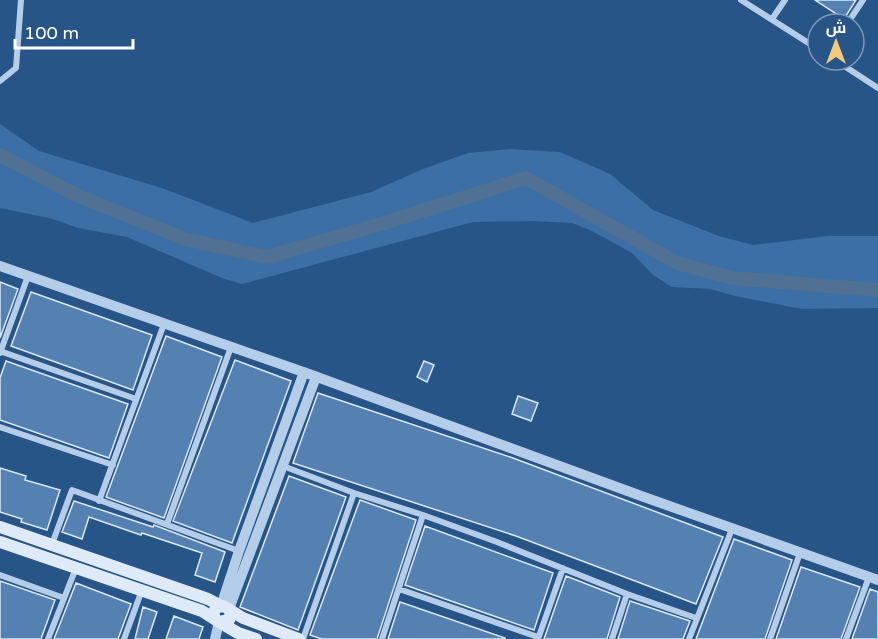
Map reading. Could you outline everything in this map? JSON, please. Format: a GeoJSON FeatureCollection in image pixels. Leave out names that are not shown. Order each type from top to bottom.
{"type":"FeatureCollection","features":[{"type":"Feature","properties":{"kind":"main road"},"geometry":{"type":"LineString","coordinates":[[0,527],[208,599],[243,618],[301,639]]}},
{"type":"Feature","properties":{"kind":"main road"},"geometry":{"type":"LineString","coordinates":[[0,542],[202,611],[238,633],[256,639]]}},
{"type":"Feature","properties":{"kind":"main road"},"geometry":{"type":"LineString","coordinates":[[218,621],[214,610],[227,608]]}},
{"type":"Feature","properties":{"kind":"street"},"geometry":{"type":"LineString","coordinates":[[0,81],[16,68],[21,0]]}},
{"type":"Feature","properties":{"kind":"street"},"geometry":{"type":"LineString","coordinates":[[741,0],[806,41]]}},
{"type":"Feature","properties":{"kind":"street"},"geometry":{"type":"LineString","coordinates":[[772,19],[784,0]]}},
{"type":"Feature","properties":{"kind":"street"},"geometry":{"type":"LineString","coordinates":[[853,72],[878,88]]}},
{"type":"Feature","properties":{"kind":"street"},"geometry":{"type":"LineString","coordinates":[[0,267],[316,376],[874,579],[846,639]]}},
{"type":"Feature","properties":{"kind":"street"},"geometry":{"type":"LineString","coordinates":[[28,276],[0,352],[135,399]]}},
{"type":"Feature","properties":{"kind":"street"},"geometry":{"type":"LineString","coordinates":[[99,501],[164,324]]}},
{"type":"Feature","properties":{"kind":"street"},"geometry":{"type":"LineString","coordinates":[[167,524],[231,347]]}},
{"type":"Feature","properties":{"kind":"street"},"geometry":{"type":"LineString","coordinates":[[227,608],[239,551],[304,372]]}},
{"type":"Feature","properties":{"kind":"street"},"geometry":{"type":"LineString","coordinates":[[227,608],[316,376]]}},
{"type":"Feature","properties":{"kind":"street"},"geometry":{"type":"LineString","coordinates":[[0,427],[113,465]]}},
{"type":"Feature","properties":{"kind":"street"},"geometry":{"type":"LineString","coordinates":[[283,466],[354,493],[423,515],[627,594],[696,618]]}},
{"type":"Feature","properties":{"kind":"street"},"geometry":{"type":"LineString","coordinates":[[52,544],[72,490],[239,551]]}},
{"type":"Feature","properties":{"kind":"street"},"geometry":{"type":"LineString","coordinates":[[301,639],[354,493]]}},
{"type":"Feature","properties":{"kind":"street"},"geometry":{"type":"LineString","coordinates":[[382,639],[423,515]]}},
{"type":"Feature","properties":{"kind":"street"},"geometry":{"type":"LineString","coordinates":[[689,639],[732,529]]}},
{"type":"Feature","properties":{"kind":"street"},"geometry":{"type":"LineString","coordinates":[[770,639],[800,553]]}},
{"type":"Feature","properties":{"kind":"street"},"geometry":{"type":"LineString","coordinates":[[48,639],[76,568]]}},
{"type":"Feature","properties":{"kind":"street"},"geometry":{"type":"LineString","coordinates":[[399,589],[538,638],[563,568]]}},
{"type":"Feature","properties":{"kind":"street"},"geometry":{"type":"LineString","coordinates":[[0,575],[64,598]]}},
{"type":"Feature","properties":{"kind":"street"},"geometry":{"type":"LineString","coordinates":[[124,639],[142,590]]}},
{"type":"Feature","properties":{"kind":"street"},"geometry":{"type":"LineString","coordinates":[[612,639],[627,594]]}},
{"type":"Feature","properties":{"kind":"street"},"geometry":{"type":"LineString","coordinates":[[215,639],[218,621]]}},
{"type":"Feature","properties":{"kind":"shaded area"},"geometry":{"type":"Polygon","coordinates":[[[0,124],[39,151],[162,188],[253,223],[371,192],[423,169],[468,153],[510,149],[560,152],[610,174],[653,210],[719,236],[753,245],[827,236],[878,236],[878,308],[802,309],[710,289],[672,287],[653,275],[632,253],[592,231],[572,223],[532,221],[473,222],[242,284],[222,278],[127,237],[78,228],[53,219],[0,208],[0,124]]]}},
{"type":"Feature","properties":{"kind":"building"},"geometry":{"type":"Polygon","coordinates":[[[815,0],[856,0],[848,12],[833,12],[815,0]]]}},
{"type":"Feature","properties":{"kind":"building"},"geometry":{"type":"Polygon","coordinates":[[[0,282],[18,289],[0,338],[0,282]]]}},
{"type":"Feature","properties":{"kind":"building"},"geometry":{"type":"Polygon","coordinates":[[[31,292],[152,335],[133,390],[11,346],[31,292]]]}},
{"type":"Feature","properties":{"kind":"building"},"geometry":{"type":"Polygon","coordinates":[[[166,336],[222,357],[164,518],[106,497],[166,336]]]}},
{"type":"Feature","properties":{"kind":"building"},"geometry":{"type":"Polygon","coordinates":[[[235,360],[291,381],[232,543],[173,521],[235,360]]]}},
{"type":"Feature","properties":{"kind":"building"},"geometry":{"type":"Polygon","coordinates":[[[6,361],[128,404],[109,458],[0,420],[0,378],[6,361]]]}},
{"type":"Feature","properties":{"kind":"building"},"geometry":{"type":"Polygon","coordinates":[[[424,361],[434,365],[427,382],[417,377],[424,361]]]}},
{"type":"Feature","properties":{"kind":"building"},"geometry":{"type":"Polygon","coordinates":[[[318,393],[513,458],[723,537],[696,604],[516,536],[293,463],[318,393]]]}},
{"type":"Feature","properties":{"kind":"building"},"geometry":{"type":"Polygon","coordinates":[[[518,396],[538,403],[531,421],[512,414],[518,396]]]}},
{"type":"Feature","properties":{"kind":"building"},"geometry":{"type":"Polygon","coordinates":[[[0,468],[26,476],[25,480],[60,490],[47,530],[21,522],[22,519],[0,512],[0,468]]]}},
{"type":"Feature","properties":{"kind":"building"},"geometry":{"type":"Polygon","coordinates":[[[289,476],[346,497],[298,630],[240,607],[289,476]]]}},
{"type":"Feature","properties":{"kind":"building"},"geometry":{"type":"Polygon","coordinates":[[[360,500],[416,520],[377,639],[322,639],[310,635],[360,500]]]}},
{"type":"Feature","properties":{"kind":"building"},"geometry":{"type":"Polygon","coordinates":[[[74,501],[153,527],[154,525],[225,552],[215,582],[195,575],[202,553],[142,533],[141,535],[89,517],[82,539],[62,532],[74,501]]]}},
{"type":"Feature","properties":{"kind":"building"},"geometry":{"type":"Polygon","coordinates":[[[425,526],[553,573],[534,630],[405,585],[425,526]]]}},
{"type":"Feature","properties":{"kind":"building"},"geometry":{"type":"Polygon","coordinates":[[[734,539],[792,560],[765,639],[696,639],[734,539]]]}},
{"type":"Feature","properties":{"kind":"building"},"geometry":{"type":"Polygon","coordinates":[[[801,567],[860,587],[841,639],[776,639],[801,567]]]}},
{"type":"Feature","properties":{"kind":"building"},"geometry":{"type":"Polygon","coordinates":[[[566,576],[620,597],[607,639],[544,639],[566,576]]]}},
{"type":"Feature","properties":{"kind":"building"},"geometry":{"type":"Polygon","coordinates":[[[0,581],[55,600],[41,639],[0,639],[0,581]]]}},
{"type":"Feature","properties":{"kind":"building"},"geometry":{"type":"Polygon","coordinates":[[[76,583],[131,604],[118,639],[54,639],[76,583]]]}},
{"type":"Feature","properties":{"kind":"building"},"geometry":{"type":"Polygon","coordinates":[[[870,589],[878,592],[878,639],[852,639],[870,589]]]}},
{"type":"Feature","properties":{"kind":"building"},"geometry":{"type":"Polygon","coordinates":[[[630,601],[690,621],[683,639],[618,639],[630,601]]]}},
{"type":"Feature","properties":{"kind":"building"},"geometry":{"type":"Polygon","coordinates":[[[400,602],[505,638],[505,639],[388,639],[400,602]]]}},
{"type":"Feature","properties":{"kind":"building"},"geometry":{"type":"Polygon","coordinates":[[[143,607],[157,612],[148,639],[135,639],[143,607]]]}},
{"type":"Feature","properties":{"kind":"building"},"geometry":{"type":"Polygon","coordinates":[[[174,616],[203,627],[199,639],[166,639],[174,616]]]}},
{"type":"Feature","properties":{"kind":"waterway"},"geometry":{"type":"LineString","coordinates":[[0,155],[76,195],[185,239],[267,257],[526,178],[677,263],[732,278],[878,290]]}}]}
